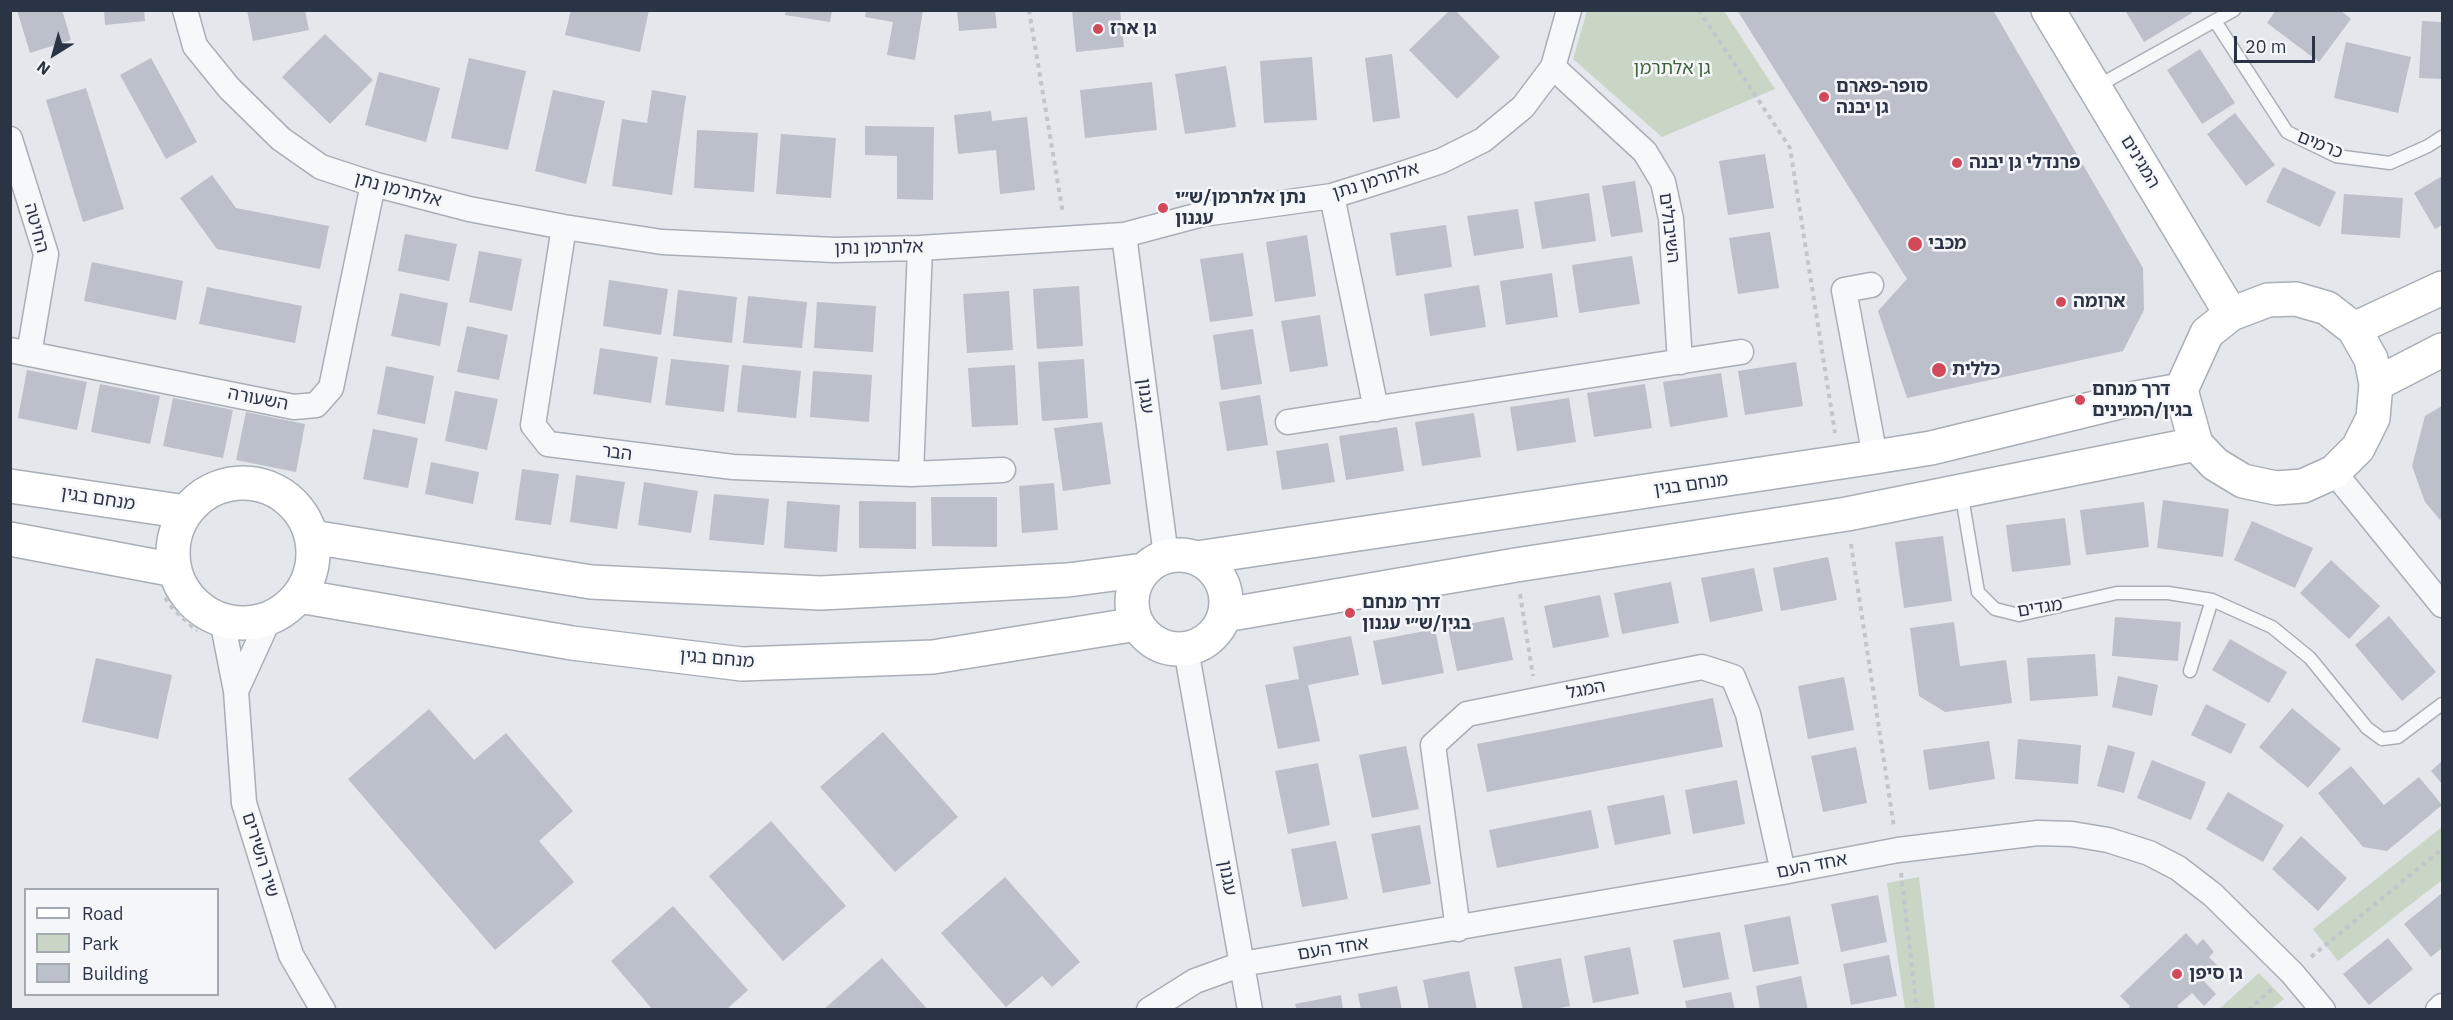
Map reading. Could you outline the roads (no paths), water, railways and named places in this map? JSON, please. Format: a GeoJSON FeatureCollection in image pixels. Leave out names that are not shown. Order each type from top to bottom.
{"type":"FeatureCollection","features":[{"type":"Feature","properties":{"kind":"main road","name":"המגינים"},"geometry":{"type":"LineString","coordinates":[[2048,10],[2231,314]]}},
{"type":"Feature","properties":{"kind":"main road"},"geometry":{"type":"LineString","coordinates":[[2354,329],[2416,303],[2442,288]]}},
{"type":"Feature","properties":{"kind":"main road"},"geometry":{"type":"LineString","coordinates":[[2296,299],[2327,308],[2354,329],[2371,359],[2376,384],[2373,418],[2358,448],[2334,472],[2303,486],[2276,488],[2243,481],[2215,464],[2196,444],[2181,390],[2207,333],[2231,314],[2268,300],[2296,299]]}},
{"type":"Feature","properties":{"kind":"main road"},"geometry":{"type":"LineString","coordinates":[[2376,384],[2442,350]]}},
{"type":"Feature","properties":{"kind":"main road","name":"מנחם בגין"},"geometry":{"type":"LineString","coordinates":[[312,537],[591,582],[821,593],[1068,580],[1169,561],[1931,448],[2136,398],[2181,390]]}},
{"type":"Feature","properties":{"kind":"main road"},"geometry":{"type":"LineString","coordinates":[[1225,615],[1516,565],[1847,514],[2196,444]]}},
{"type":"Feature","properties":{"kind":"main road"},"geometry":{"type":"LineString","coordinates":[[232,483],[255,483],[277,490],[295,504],[308,524],[312,537],[313,569],[304,590],[289,607],[269,619],[246,624],[222,620],[201,610],[185,592],[175,570],[173,547],[179,524],[191,504],[211,489],[232,483]]}},
{"type":"Feature","properties":{"kind":"main road","name":"מנחם בגין"},"geometry":{"type":"LineString","coordinates":[[10,486],[186,512]]}},
{"type":"Feature","properties":{"kind":"main road"},"geometry":{"type":"LineString","coordinates":[[10,539],[175,570]]}},
{"type":"Feature","properties":{"kind":"main road"},"geometry":{"type":"LineString","coordinates":[[1169,561],[1210,566],[1220,578],[1226,592],[1225,615],[1223,623],[1214,636],[1202,645],[1186,649],[1170,649],[1155,644],[1137,624],[1131,604],[1133,588],[1169,561]]}},
{"type":"Feature","properties":{"kind":"main road","name":"מנחם בגין"},"geometry":{"type":"LineString","coordinates":[[299,596],[572,643],[742,664],[933,657],[1137,624]]}},
{"type":"Feature","properties":{"kind":"street","name":"אלתרמן נתן"},"geometry":{"type":"LineString","coordinates":[[185,10],[195,46],[229,88],[281,139],[321,168],[469,209],[564,227],[662,242],[834,250],[920,248],[1124,235],[1203,214],[1332,196],[1441,161],[1483,140],[1523,107],[1553,67],[1569,10]]}},
{"type":"Feature","properties":{"kind":"street","name":"השיבולים"},"geometry":{"type":"LineString","coordinates":[[1553,67],[1645,152],[1663,182],[1671,219],[1680,362]]}},
{"type":"Feature","properties":{"kind":"street","name":"החיטה"},"geometry":{"type":"LineString","coordinates":[[10,139],[46,254],[20,352]]}},
{"type":"Feature","properties":{"kind":"street","name":"השעורה"},"geometry":{"type":"LineString","coordinates":[[20,352],[294,407],[316,405],[331,388],[374,184]]}},
{"type":"Feature","properties":{"kind":"street"},"geometry":{"type":"LineString","coordinates":[[1332,196],[1376,409]]}},
{"type":"Feature","properties":{"kind":"street","name":"הבר"},"geometry":{"type":"LineString","coordinates":[[564,227],[533,425],[548,444],[733,467],[910,474],[1004,470]]}},
{"type":"Feature","properties":{"kind":"street","name":"עגנון"},"geometry":{"type":"LineString","coordinates":[[1124,235],[1169,561]]}},
{"type":"Feature","properties":{"kind":"street"},"geometry":{"type":"LineString","coordinates":[[910,474],[920,248]]}},
{"type":"Feature","properties":{"kind":"street"},"geometry":{"type":"LineString","coordinates":[[1871,285],[1844,290],[1875,457]]}},
{"type":"Feature","properties":{"kind":"street"},"geometry":{"type":"LineString","coordinates":[[1288,422],[1741,352]]}},
{"type":"Feature","properties":{"kind":"street"},"geometry":{"type":"LineString","coordinates":[[2334,472],[2442,605]]}},
{"type":"Feature","properties":{"kind":"street","name":"שיר השירים"},"geometry":{"type":"LineString","coordinates":[[236,691],[269,619]]}},
{"type":"Feature","properties":{"kind":"street","name":"שיר השירים"},"geometry":{"type":"LineString","coordinates":[[222,620],[236,691],[244,803],[291,955],[323,1010]]}},
{"type":"Feature","properties":{"kind":"street","name":"עגנון"},"geometry":{"type":"LineString","coordinates":[[1186,649],[1250,1010]]}},
{"type":"Feature","properties":{"kind":"street","name":"המגל"},"geometry":{"type":"LineString","coordinates":[[1458,929],[1432,745],[1467,714],[1702,667],[1733,677],[1748,714],[1783,872]]}},
{"type":"Feature","properties":{"kind":"street","name":"אחד העם"},"geometry":{"type":"LineString","coordinates":[[1149,1010],[1195,981],[1242,964],[1458,929],[1898,850],[2038,833],[2072,834],[2108,840],[2149,852],[2178,868],[2213,895],[2292,973],[2323,1010]]}},
{"type":"Feature","properties":{"kind":"street"},"geometry":{"type":"LineString","coordinates":[[2438,1010],[2442,1006]]}},
{"type":"Feature","properties":{"kind":"lane"},"geometry":{"type":"LineString","coordinates":[[2095,88],[2234,10]]}},
{"type":"Feature","properties":{"kind":"lane","name":"כרמים"},"geometry":{"type":"LineString","coordinates":[[2215,21],[2288,132],[2336,156],[2390,163],[2442,137]]}},
{"type":"Feature","properties":{"kind":"lane","name":"מגדים"},"geometry":{"type":"LineString","coordinates":[[1960,490],[1978,592],[1995,609],[2019,615],[2117,593],[2168,593],[2212,600],[2272,627],[2310,658],[2367,728],[2382,739],[2398,737],[2442,704]]}},
{"type":"Feature","properties":{"kind":"lane"},"geometry":{"type":"LineString","coordinates":[[2190,671],[2212,600]]}},
{"type":"Feature","properties":{"kind":"place","name":"גן ארז"},"geometry":{"type":"Point","coordinates":[1098,29]}},
{"type":"Feature","properties":{"kind":"place","name":"סופר-פארם גן יבנה"},"geometry":{"type":"Point","coordinates":[1824,97]}},
{"type":"Feature","properties":{"kind":"place","name":"פרנדלי גן יבנה"},"geometry":{"type":"Point","coordinates":[1957,163]}},
{"type":"Feature","properties":{"kind":"place","name":"נתן אלתרמן/ש״י עגנון"},"geometry":{"type":"Point","coordinates":[1163,208]}},
{"type":"Feature","properties":{"kind":"place","name":"מכבי"},"geometry":{"type":"Point","coordinates":[1915,244]}},
{"type":"Feature","properties":{"kind":"place","name":"ארומה"},"geometry":{"type":"Point","coordinates":[2061,302]}},
{"type":"Feature","properties":{"kind":"place","name":"כללית"},"geometry":{"type":"Point","coordinates":[1939,370]}},
{"type":"Feature","properties":{"kind":"place","name":"דרך מנחם בגין/המגינים"},"geometry":{"type":"Point","coordinates":[2080,400]}},
{"type":"Feature","properties":{"kind":"place","name":"דרך מנחם בגין/ש״י עגנון"},"geometry":{"type":"Point","coordinates":[1350,613]}},
{"type":"Feature","properties":{"kind":"place","name":"גן סיפן"},"geometry":{"type":"Point","coordinates":[2177,974]}},
{"type":"Feature","properties":{"kind":"park label","name":"גן אלתרמן"},"geometry":{"type":"Point","coordinates":[1672,69]}}]}
